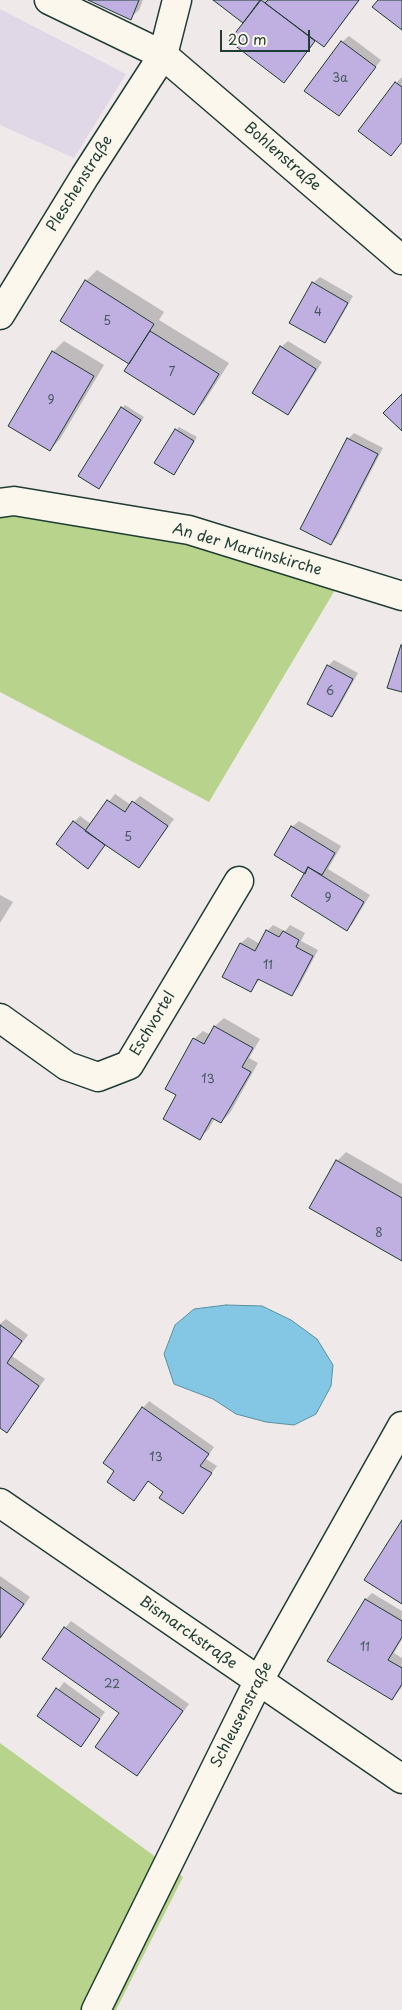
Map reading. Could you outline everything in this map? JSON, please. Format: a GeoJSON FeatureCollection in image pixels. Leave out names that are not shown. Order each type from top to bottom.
{"type":"FeatureCollection","features":[{"type":"Feature","properties":{"kind":"street","name":"Bohlenstraße"},"geometry":{"type":"LineString","coordinates":[[49,0],[163,55],[402,260]]}},
{"type":"Feature","properties":{"kind":"street","name":"Pleschenstraße"},"geometry":{"type":"LineString","coordinates":[[0,315],[84,176],[163,55],[177,0]]}},
{"type":"Feature","properties":{"kind":"street","name":"An der Martinskirche"},"geometry":{"type":"LineString","coordinates":[[0,502],[14,501],[189,530],[402,596]]}},
{"type":"Feature","properties":{"kind":"street","name":"Eschvortel"},"geometry":{"type":"LineString","coordinates":[[0,1018],[67,1066],[98,1077],[129,1065],[239,881]]}},
{"type":"Feature","properties":{"kind":"street","name":"Schleusenstraße"},"geometry":{"type":"LineString","coordinates":[[96,2010],[258,1682],[402,1426]]}},
{"type":"Feature","properties":{"kind":"street","name":"Bismarckstraße"},"geometry":{"type":"LineString","coordinates":[[0,1503],[402,1780]]}},
{"type":"Feature","properties":{"kind":"shaded area"},"geometry":{"type":"Polygon","coordinates":[[[0,9],[126,74],[74,158],[0,125],[0,9]]]}},
{"type":"Feature","properties":{"kind":"green space"},"geometry":{"type":"Polygon","coordinates":[[[14,516],[189,545],[335,590],[209,802],[0,692],[0,517],[14,516]]]}},
{"type":"Feature","properties":{"kind":"green space"},"geometry":{"type":"Polygon","coordinates":[[[0,1743],[183,1877],[116,2010],[0,2010],[0,1743]]]}},
{"type":"Feature","properties":{"kind":"water"},"geometry":{"type":"Polygon","coordinates":[[[226,1305],[262,1306],[291,1320],[317,1339],[333,1365],[331,1386],[316,1414],[294,1425],[266,1422],[236,1414],[213,1399],[174,1384],[164,1354],[175,1325],[194,1309],[226,1305]]]}},
{"type":"Feature","properties":{"kind":"building"},"geometry":{"type":"Polygon","coordinates":[[[88,0],[139,0],[131,20],[88,0]]]}},
{"type":"Feature","properties":{"kind":"building"},"geometry":{"type":"Polygon","coordinates":[[[213,0],[260,0],[243,23],[213,0]]]}},
{"type":"Feature","properties":{"kind":"building"},"geometry":{"type":"Polygon","coordinates":[[[261,0],[315,41],[284,83],[229,41],[261,0]]]}},
{"type":"Feature","properties":{"kind":"building"},"geometry":{"type":"Polygon","coordinates":[[[268,0],[359,0],[324,47],[265,3],[268,0]]]}},
{"type":"Feature","properties":{"kind":"building"},"geometry":{"type":"Polygon","coordinates":[[[378,0],[402,0],[402,30],[372,7],[378,0]]]}},
{"type":"Feature","properties":{"kind":"building"},"geometry":{"type":"Polygon","coordinates":[[[341,41],[376,67],[339,116],[304,91],[341,41]]]}},
{"type":"Feature","properties":{"kind":"building"},"geometry":{"type":"Polygon","coordinates":[[[395,82],[402,87],[402,142],[391,156],[358,131],[395,82]]]}},
{"type":"Feature","properties":{"kind":"building"},"geometry":{"type":"Polygon","coordinates":[[[85,280],[154,324],[129,364],[60,321],[85,280]]]}},
{"type":"Feature","properties":{"kind":"building"},"geometry":{"type":"Polygon","coordinates":[[[312,282],[348,303],[325,343],[289,323],[312,282]]]}},
{"type":"Feature","properties":{"kind":"building"},"geometry":{"type":"Polygon","coordinates":[[[150,331],[219,374],[194,415],[124,371],[150,331]]]}},
{"type":"Feature","properties":{"kind":"building"},"geometry":{"type":"Polygon","coordinates":[[[280,346],[316,369],[288,415],[252,393],[280,346]]]}},
{"type":"Feature","properties":{"kind":"building"},"geometry":{"type":"Polygon","coordinates":[[[52,351],[94,376],[50,451],[8,426],[52,351]]]}},
{"type":"Feature","properties":{"kind":"building"},"geometry":{"type":"Polygon","coordinates":[[[402,394],[402,431],[383,413],[402,394]]]}},
{"type":"Feature","properties":{"kind":"building"},"geometry":{"type":"Polygon","coordinates":[[[121,407],[141,420],[99,489],[78,476],[121,407]]]}},
{"type":"Feature","properties":{"kind":"building"},"geometry":{"type":"Polygon","coordinates":[[[175,429],[194,441],[174,475],[154,463],[175,429]]]}},
{"type":"Feature","properties":{"kind":"building"},"geometry":{"type":"Polygon","coordinates":[[[347,438],[378,454],[331,545],[300,529],[347,438]]]}},
{"type":"Feature","properties":{"kind":"building"},"geometry":{"type":"Polygon","coordinates":[[[402,645],[402,692],[387,688],[402,645]]]}},
{"type":"Feature","properties":{"kind":"building"},"geometry":{"type":"Polygon","coordinates":[[[327,665],[353,679],[332,717],[307,704],[327,665]]]}},
{"type":"Feature","properties":{"kind":"building"},"geometry":{"type":"Polygon","coordinates":[[[107,800],[125,812],[132,801],[168,826],[139,868],[85,831],[107,800]]]}},
{"type":"Feature","properties":{"kind":"building"},"geometry":{"type":"Polygon","coordinates":[[[73,821],[105,845],[88,869],[56,844],[73,821]]]}},
{"type":"Feature","properties":{"kind":"building"},"geometry":{"type":"Polygon","coordinates":[[[291,826],[335,853],[322,875],[308,867],[305,874],[274,855],[291,826]]]}},
{"type":"Feature","properties":{"kind":"building"},"geometry":{"type":"Polygon","coordinates":[[[308,867],[364,902],[347,931],[291,896],[308,867]]]}},
{"type":"Feature","properties":{"kind":"building"},"geometry":{"type":"Polygon","coordinates":[[[266,930],[279,937],[283,931],[299,940],[296,947],[313,956],[292,996],[258,979],[251,992],[222,977],[240,943],[255,951],[266,930]]]}},
{"type":"Feature","properties":{"kind":"building"},"geometry":{"type":"Polygon","coordinates":[[[214,1026],[253,1048],[242,1067],[251,1072],[221,1123],[212,1118],[200,1140],[163,1119],[176,1095],[165,1089],[193,1038],[204,1044],[214,1026]]]}},
{"type":"Feature","properties":{"kind":"building"},"geometry":{"type":"Polygon","coordinates":[[[336,1160],[402,1198],[402,1261],[309,1208],[336,1160]]]}},
{"type":"Feature","properties":{"kind":"building"},"geometry":{"type":"Polygon","coordinates":[[[0,1325],[22,1341],[7,1363],[39,1386],[7,1433],[0,1428],[0,1325]]]}},
{"type":"Feature","properties":{"kind":"building"},"geometry":{"type":"Polygon","coordinates":[[[142,1407],[209,1454],[200,1466],[212,1473],[183,1514],[159,1498],[163,1492],[148,1481],[134,1501],[107,1482],[114,1471],[103,1463],[142,1407]]]}},
{"type":"Feature","properties":{"kind":"building"},"geometry":{"type":"Polygon","coordinates":[[[402,1520],[402,1604],[364,1580],[402,1520]]]}},
{"type":"Feature","properties":{"kind":"building"},"geometry":{"type":"Polygon","coordinates":[[[0,1587],[24,1604],[0,1638],[0,1587]]]}},
{"type":"Feature","properties":{"kind":"building"},"geometry":{"type":"Polygon","coordinates":[[[365,1599],[402,1621],[402,1637],[388,1660],[402,1668],[402,1684],[392,1700],[327,1661],[365,1599]]]}},
{"type":"Feature","properties":{"kind":"building"},"geometry":{"type":"Polygon","coordinates":[[[64,1627],[183,1711],[137,1776],[95,1747],[119,1713],[42,1659],[64,1627]]]}},
{"type":"Feature","properties":{"kind":"building"},"geometry":{"type":"Polygon","coordinates":[[[56,1688],[100,1719],[81,1747],[37,1716],[56,1688]]]}}]}
